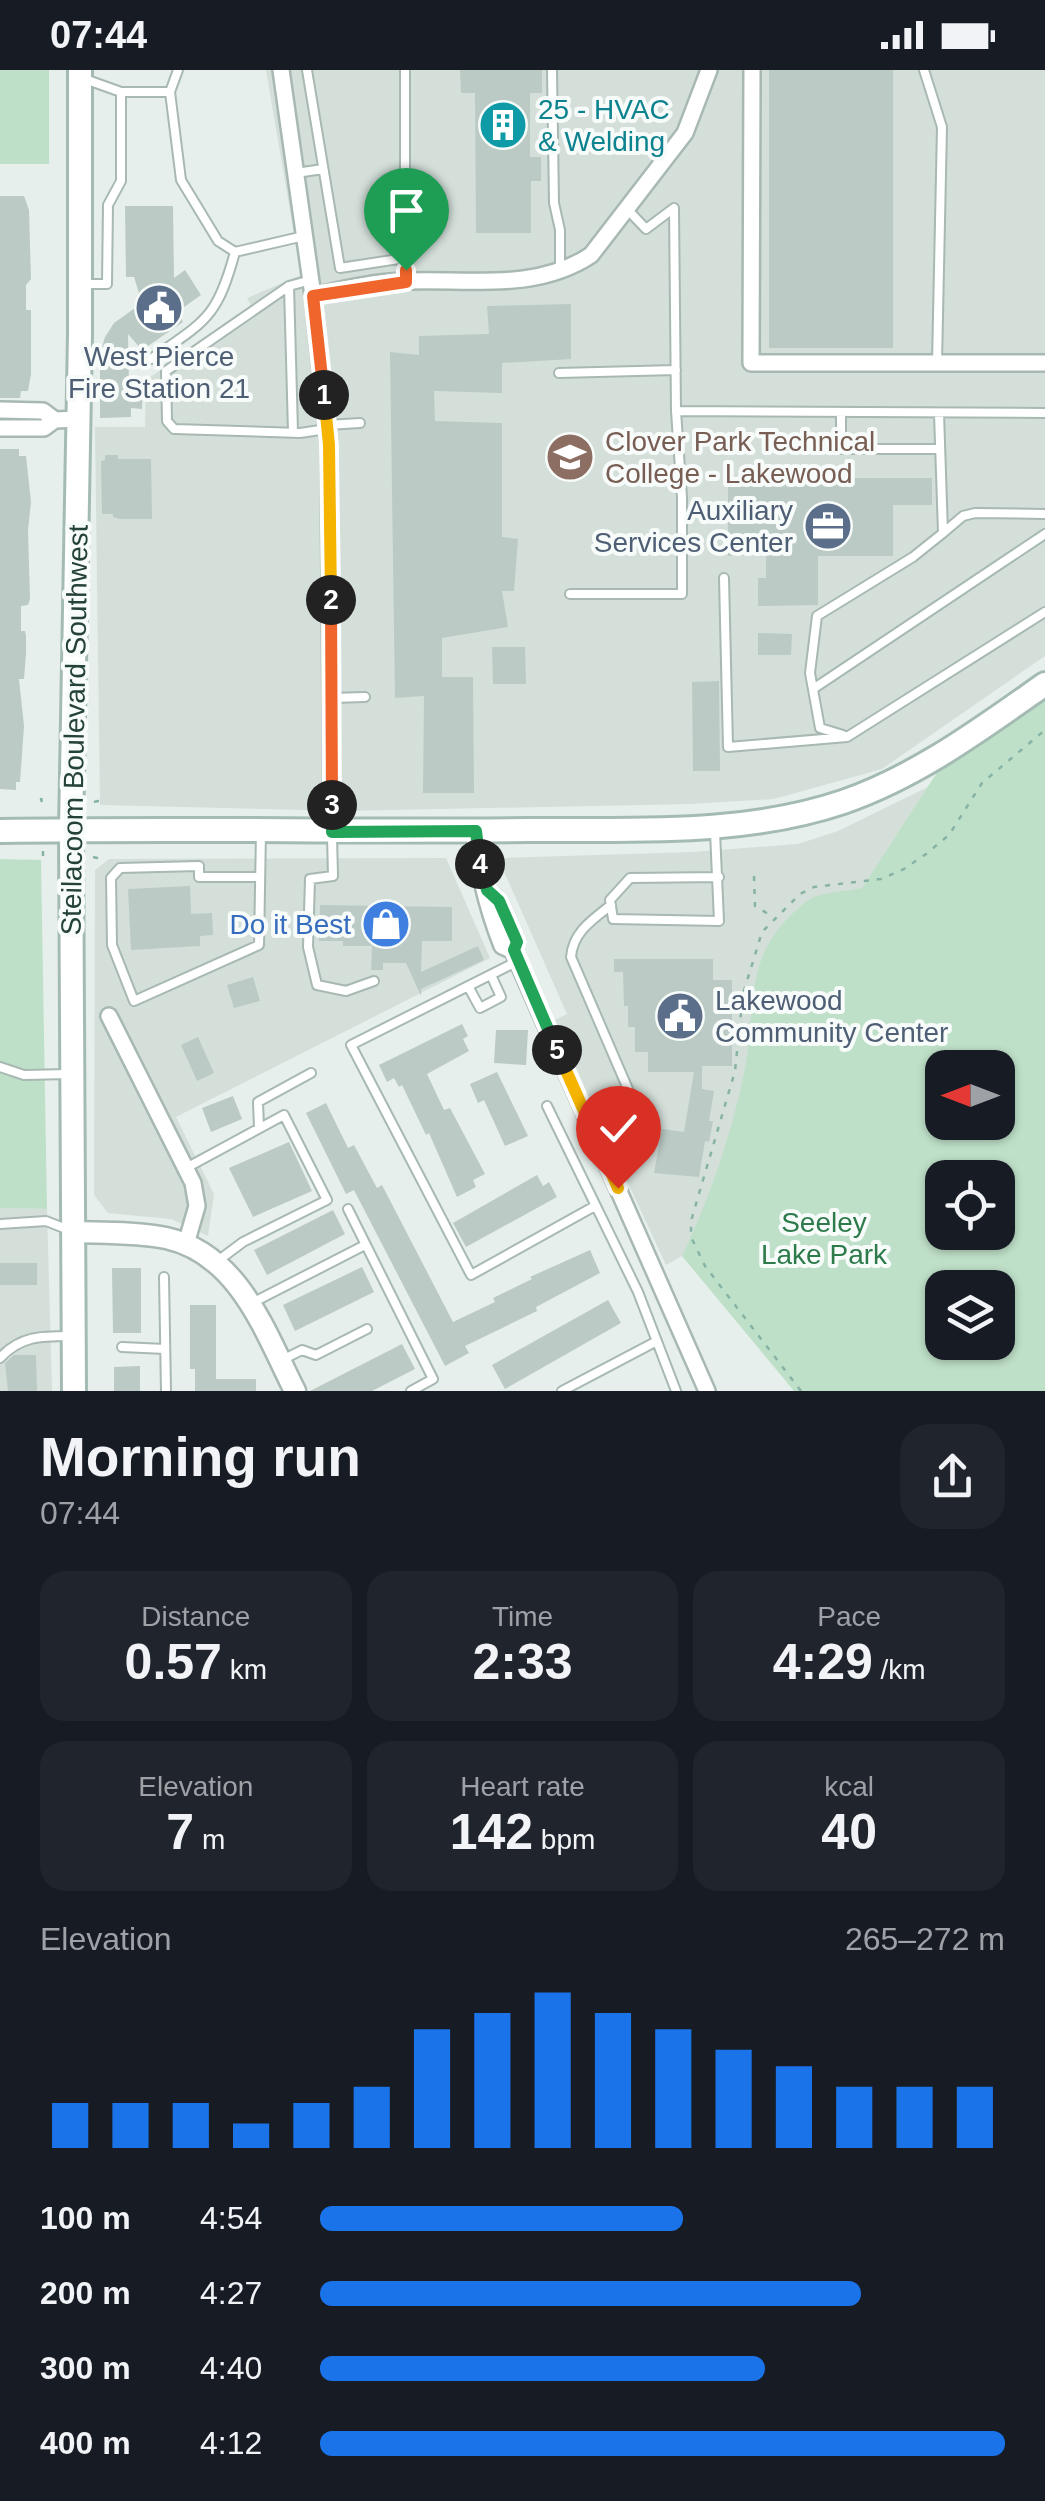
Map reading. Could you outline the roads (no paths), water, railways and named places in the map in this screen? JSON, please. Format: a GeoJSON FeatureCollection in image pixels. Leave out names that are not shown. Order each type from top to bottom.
{"type":"FeatureCollection","features":[{"type":"Feature","properties":{"kind":"main road","name":"Steilacoom Boulevard Southwest"},"geometry":{"type":"LineString","coordinates":[[74,1391],[66,420],[80,284],[80,73]]}},
{"type":"Feature","properties":{"kind":"main road"},"geometry":{"type":"LineString","coordinates":[[0,831],[476,831],[715,827],[786,818],[873,790],[953,748],[1045,684]]}},
{"type":"Feature","properties":{"kind":"street"},"geometry":{"type":"LineString","coordinates":[[281,70],[327,427],[332,832]]}},
{"type":"Feature","properties":{"kind":"street"},"geometry":{"type":"LineString","coordinates":[[312,288],[521,280],[560,272],[591,255],[628,209],[684,133],[710,70]]}},
{"type":"Feature","properties":{"kind":"street"},"geometry":{"type":"LineString","coordinates":[[752,70],[752,362],[1045,363]]}},
{"type":"Feature","properties":{"kind":"street"},"geometry":{"type":"LineString","coordinates":[[0,410],[43,410],[66,420]]}},
{"type":"Feature","properties":{"kind":"street"},"geometry":{"type":"LineString","coordinates":[[0,428],[44,428],[66,420]]}},
{"type":"Feature","properties":{"kind":"street"},"geometry":{"type":"LineString","coordinates":[[476,831],[486,905],[502,946],[516,956],[707,1391]]}},
{"type":"Feature","properties":{"kind":"street"},"geometry":{"type":"LineString","coordinates":[[109,1016],[186,1168],[197,1206],[186,1244]]}},
{"type":"Feature","properties":{"kind":"street"},"geometry":{"type":"LineString","coordinates":[[74,1232],[141,1234],[186,1244],[215,1262],[234,1280],[250,1304],[296,1391]]}},
{"type":"Feature","properties":{"kind":"lane"},"geometry":{"type":"LineString","coordinates":[[178,70],[170,92],[181,180],[218,241],[235,252],[304,236]]}},
{"type":"Feature","properties":{"kind":"lane"},"geometry":{"type":"LineString","coordinates":[[307,70],[340,268],[406,258]]}},
{"type":"Feature","properties":{"kind":"lane"},"geometry":{"type":"LineString","coordinates":[[405,70],[406,282]]}},
{"type":"Feature","properties":{"kind":"lane"},"geometry":{"type":"LineString","coordinates":[[552,70],[554,203],[560,230],[560,272]]}},
{"type":"Feature","properties":{"kind":"lane"},"geometry":{"type":"LineString","coordinates":[[924,70],[942,127],[937,363]]}},
{"type":"Feature","properties":{"kind":"lane"},"geometry":{"type":"LineString","coordinates":[[80,73],[122,92],[170,92]]}},
{"type":"Feature","properties":{"kind":"lane"},"geometry":{"type":"LineString","coordinates":[[80,284],[107,284],[108,204],[121,181],[122,92]]}},
{"type":"Feature","properties":{"kind":"lane"},"geometry":{"type":"LineString","coordinates":[[296,173],[323,169]]}},
{"type":"Feature","properties":{"kind":"lane"},"geometry":{"type":"LineString","coordinates":[[570,594],[682,594],[674,208],[646,229],[628,209]]}},
{"type":"Feature","properties":{"kind":"lane"},"geometry":{"type":"LineString","coordinates":[[80,234],[108,236]]}},
{"type":"Feature","properties":{"kind":"lane"},"geometry":{"type":"LineString","coordinates":[[151,359],[208,319],[225,289],[235,252]]}},
{"type":"Feature","properties":{"kind":"lane"},"geometry":{"type":"LineString","coordinates":[[312,288],[289,286],[166,372],[167,421],[174,429],[292,432],[360,423]]}},
{"type":"Feature","properties":{"kind":"lane"},"geometry":{"type":"LineString","coordinates":[[289,286],[292,432]]}},
{"type":"Feature","properties":{"kind":"lane"},"geometry":{"type":"LineString","coordinates":[[559,374],[676,370]]}},
{"type":"Feature","properties":{"kind":"lane"},"geometry":{"type":"LineString","coordinates":[[676,412],[1045,413]]}},
{"type":"Feature","properties":{"kind":"lane"},"geometry":{"type":"LineString","coordinates":[[840,412],[840,449],[940,449]]}},
{"type":"Feature","properties":{"kind":"lane"},"geometry":{"type":"LineString","coordinates":[[940,413],[943,532]]}},
{"type":"Feature","properties":{"kind":"lane"},"geometry":{"type":"LineString","coordinates":[[847,737],[820,728],[810,673],[816,616],[913,557],[963,516],[1045,514]]}},
{"type":"Feature","properties":{"kind":"lane"},"geometry":{"type":"LineString","coordinates":[[813,689],[1045,534]]}},
{"type":"Feature","properties":{"kind":"lane"},"geometry":{"type":"LineString","coordinates":[[724,578],[728,746],[847,737],[1045,612]]}},
{"type":"Feature","properties":{"kind":"lane"},"geometry":{"type":"LineString","coordinates":[[332,698],[365,697]]}},
{"type":"Feature","properties":{"kind":"lane"},"geometry":{"type":"LineString","coordinates":[[715,827],[719,877],[719,921],[613,919],[610,900],[630,878],[719,877]]}},
{"type":"Feature","properties":{"kind":"lane"},"geometry":{"type":"LineString","coordinates":[[260,878],[199,877],[199,866],[120,868],[111,878],[112,946],[134,1002],[259,945],[262,832]]}},
{"type":"Feature","properties":{"kind":"lane"},"geometry":{"type":"LineString","coordinates":[[332,832],[333,876],[310,879],[308,947],[317,985],[346,991],[374,980]]}},
{"type":"Feature","properties":{"kind":"lane"},"geometry":{"type":"LineString","coordinates":[[611,905],[572,941],[572,957],[630,1096]]}},
{"type":"Feature","properties":{"kind":"lane"},"geometry":{"type":"LineString","coordinates":[[516,956],[491,974],[350,1045],[471,1275],[595,1206]]}},
{"type":"Feature","properties":{"kind":"lane"},"geometry":{"type":"LineString","coordinates":[[468,986],[480,1008],[501,997],[491,974]]}},
{"type":"Feature","properties":{"kind":"lane"},"geometry":{"type":"LineString","coordinates":[[0,1067],[24,1075],[74,1074]]}},
{"type":"Feature","properties":{"kind":"lane"},"geometry":{"type":"LineString","coordinates":[[259,1128],[258,1102],[311,1073]]}},
{"type":"Feature","properties":{"kind":"lane"},"geometry":{"type":"LineString","coordinates":[[546,1106],[638,1292],[676,1391]]}},
{"type":"Feature","properties":{"kind":"lane"},"geometry":{"type":"LineString","coordinates":[[186,1168],[284,1115],[327,1200],[242,1242],[215,1262]]}},
{"type":"Feature","properties":{"kind":"lane"},"geometry":{"type":"LineString","coordinates":[[348,1210],[434,1379],[411,1391]]}},
{"type":"Feature","properties":{"kind":"lane"},"geometry":{"type":"LineString","coordinates":[[0,1224],[46,1221],[74,1232]]}},
{"type":"Feature","properties":{"kind":"lane"},"geometry":{"type":"LineString","coordinates":[[250,1304],[365,1244]]}},
{"type":"Feature","properties":{"kind":"lane"},"geometry":{"type":"LineString","coordinates":[[164,1277],[166,1391]]}},
{"type":"Feature","properties":{"kind":"lane"},"geometry":{"type":"LineString","coordinates":[[280,1362],[302,1350],[316,1355],[367,1330]]}},
{"type":"Feature","properties":{"kind":"lane"},"geometry":{"type":"LineString","coordinates":[[0,1358],[32,1336],[74,1336]]}},
{"type":"Feature","properties":{"kind":"lane"},"geometry":{"type":"LineString","coordinates":[[562,1391],[657,1341]]}},
{"type":"Feature","properties":{"kind":"lane"},"geometry":{"type":"LineString","coordinates":[[122,1347],[165,1349]]}},
{"type":"Feature","properties":{"kind":"place","name":"25 - HVAC & Welding"},"geometry":{"type":"Point","coordinates":[503,125]}},
{"type":"Feature","properties":{"kind":"place","name":"West Pierce Fire Station 21"},"geometry":{"type":"Point","coordinates":[159,308]}},
{"type":"Feature","properties":{"kind":"place","name":"Clover Park Technical College - Lakewood"},"geometry":{"type":"Point","coordinates":[570,457]}},
{"type":"Feature","properties":{"kind":"place","name":"Auxiliary Services Center"},"geometry":{"type":"Point","coordinates":[828,526]}},
{"type":"Feature","properties":{"kind":"place","name":"Do it Best"},"geometry":{"type":"Point","coordinates":[386,924]}},
{"type":"Feature","properties":{"kind":"place","name":"Lakewood Community Center"},"geometry":{"type":"Point","coordinates":[680,1016]}},
{"type":"Feature","properties":{"kind":"park label","name":"Seeley Lake Park"},"geometry":{"type":"Point","coordinates":[824,1238]}}]}
